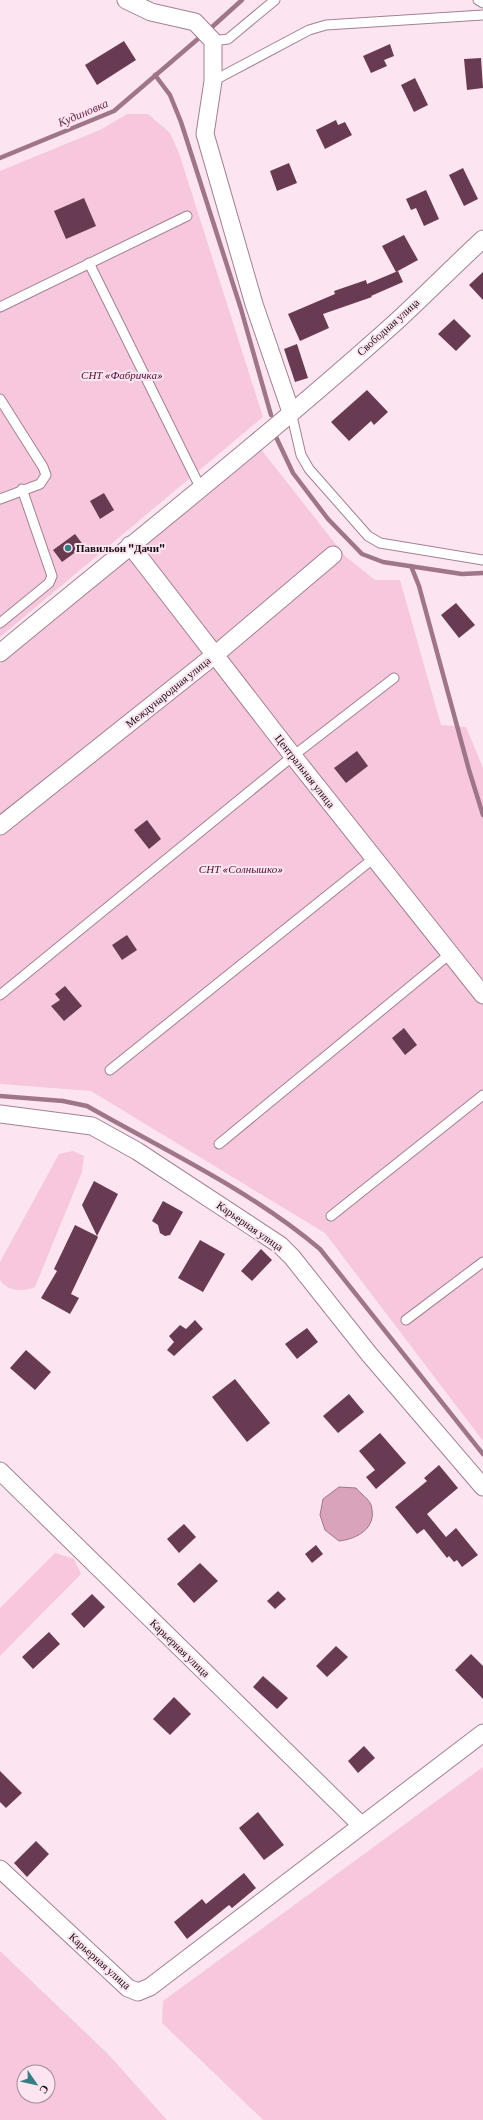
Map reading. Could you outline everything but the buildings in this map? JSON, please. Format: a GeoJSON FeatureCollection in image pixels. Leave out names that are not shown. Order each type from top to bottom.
{"type":"FeatureCollection","features":[{"type":"Feature","properties":{"kind":"street"},"geometry":{"type":"LineString","coordinates":[[126,0],[151,12],[195,22],[213,41],[212,81],[205,134],[254,304],[291,412]]}},
{"type":"Feature","properties":{"kind":"street","name":"Свободная улица"},"geometry":{"type":"LineString","coordinates":[[0,653],[130,545],[201,489],[291,412],[397,321],[483,239]]}},
{"type":"Feature","properties":{"kind":"street","name":"Центральная улица"},"geometry":{"type":"LineString","coordinates":[[130,545],[216,654],[293,756],[483,995]]}},
{"type":"Feature","properties":{"kind":"street","name":"Международная улица"},"geometry":{"type":"LineString","coordinates":[[0,826],[216,654],[333,555]]}},
{"type":"Feature","properties":{"kind":"street","name":"Карьерная улица"},"geometry":{"type":"LineString","coordinates":[[0,1114],[92,1126],[137,1151],[280,1245],[292,1257],[369,1354],[483,1487]]}},
{"type":"Feature","properties":{"kind":"street","name":"Карьерная улица"},"geometry":{"type":"LineString","coordinates":[[0,1471],[361,1825]]}},
{"type":"Feature","properties":{"kind":"street","name":"Карьерная улица"},"geometry":{"type":"LineString","coordinates":[[0,1869],[128,1988],[138,1992],[150,1987],[483,1733]]}},
{"type":"Feature","properties":{"kind":"lane"},"geometry":{"type":"LineString","coordinates":[[213,41],[228,39],[275,0]]}},
{"type":"Feature","properties":{"kind":"lane"},"geometry":{"type":"LineString","coordinates":[[478,0],[483,4]]}},
{"type":"Feature","properties":{"kind":"lane"},"geometry":{"type":"LineString","coordinates":[[212,81],[309,30],[326,25],[483,15]]}},
{"type":"Feature","properties":{"kind":"lane"},"geometry":{"type":"LineString","coordinates":[[0,307],[187,216]]}},
{"type":"Feature","properties":{"kind":"lane"},"geometry":{"type":"LineString","coordinates":[[89,263],[201,489]]}},
{"type":"Feature","properties":{"kind":"lane"},"geometry":{"type":"LineString","coordinates":[[0,398],[43,467],[46,475],[40,484],[22,489],[0,499]]}},
{"type":"Feature","properties":{"kind":"lane"},"geometry":{"type":"LineString","coordinates":[[291,412],[301,455],[309,470],[368,536],[380,543],[483,560]]}},
{"type":"Feature","properties":{"kind":"lane"},"geometry":{"type":"LineString","coordinates":[[0,623],[49,583],[52,576],[22,489]]}},
{"type":"Feature","properties":{"kind":"lane"},"geometry":{"type":"LineString","coordinates":[[0,995],[293,756],[394,678]]}},
{"type":"Feature","properties":{"kind":"lane"},"geometry":{"type":"LineString","coordinates":[[110,1070],[374,858]]}},
{"type":"Feature","properties":{"kind":"lane"},"geometry":{"type":"LineString","coordinates":[[219,1144],[451,953]]}},
{"type":"Feature","properties":{"kind":"lane"},"geometry":{"type":"LineString","coordinates":[[331,1216],[483,1095]]}},
{"type":"Feature","properties":{"kind":"lane"},"geometry":{"type":"LineString","coordinates":[[406,1320],[483,1262]]}},
{"type":"Feature","properties":{"kind":"green space","name":"СНТ «Фабричка»"},"geometry":{"type":"Polygon","coordinates":[[[127,114],[148,114],[170,133],[179,153],[263,417],[0,637],[0,171],[102,129],[127,114]]]}},
{"type":"Feature","properties":{"kind":"green space","name":"СНТ «Солнышко»"},"geometry":{"type":"Polygon","coordinates":[[[260,448],[345,556],[375,580],[400,580],[441,725],[466,727],[483,768],[483,1441],[325,1233],[91,1091],[0,1084],[0,664],[127,556],[141,574],[148,569],[140,546],[260,448]]]}},
{"type":"Feature","properties":{"kind":"green space"},"geometry":{"type":"Polygon","coordinates":[[[73,1151],[84,1156],[82,1172],[35,1287],[26,1290],[11,1289],[0,1280],[0,1262],[59,1154],[73,1151]]]}},
{"type":"Feature","properties":{"kind":"green space"},"geometry":{"type":"Polygon","coordinates":[[[55,1553],[74,1559],[81,1574],[0,1656],[0,1608],[55,1553]]]}},
{"type":"Feature","properties":{"kind":"green space"},"geometry":{"type":"Polygon","coordinates":[[[483,1767],[483,2120],[263,2120],[162,2023],[163,2001],[483,1767]]]}},
{"type":"Feature","properties":{"kind":"green space"},"geometry":{"type":"Polygon","coordinates":[[[0,1951],[108,2054],[167,2120],[0,2120],[0,1951]]]}},
{"type":"Feature","properties":{"kind":"shaded area"},"geometry":{"type":"Polygon","coordinates":[[[339,1487],[356,1488],[370,1503],[372,1513],[369,1526],[364,1531],[353,1538],[339,1541],[325,1530],[320,1515],[323,1499],[339,1487]]]}},
{"type":"Feature","properties":{"kind":"waterway","name":"Кудиновка"},"geometry":{"type":"LineString","coordinates":[[212,27],[242,0]]}},
{"type":"Feature","properties":{"kind":"waterway","name":"Кудиновка"},"geometry":{"type":"LineString","coordinates":[[0,158],[114,111],[199,38]]}},
{"type":"Feature","properties":{"kind":"waterway"},"geometry":{"type":"LineString","coordinates":[[155,75],[170,95],[181,122],[241,309],[271,415]]}},
{"type":"Feature","properties":{"kind":"waterway"},"geometry":{"type":"LineString","coordinates":[[276,437],[293,473],[328,519],[362,554],[383,562],[462,574],[483,573]]}},
{"type":"Feature","properties":{"kind":"waterway"},"geometry":{"type":"LineString","coordinates":[[411,566],[419,586],[469,770],[483,815]]}},
{"type":"Feature","properties":{"kind":"waterway"},"geometry":{"type":"LineString","coordinates":[[0,1096],[63,1101],[87,1106],[207,1172],[265,1208],[293,1228],[320,1249],[483,1454]]}},
{"type":"Feature","properties":{"kind":"place","name":"Павильон \"Дачи\""},"geometry":{"type":"Point","coordinates":[68,548]}}]}
